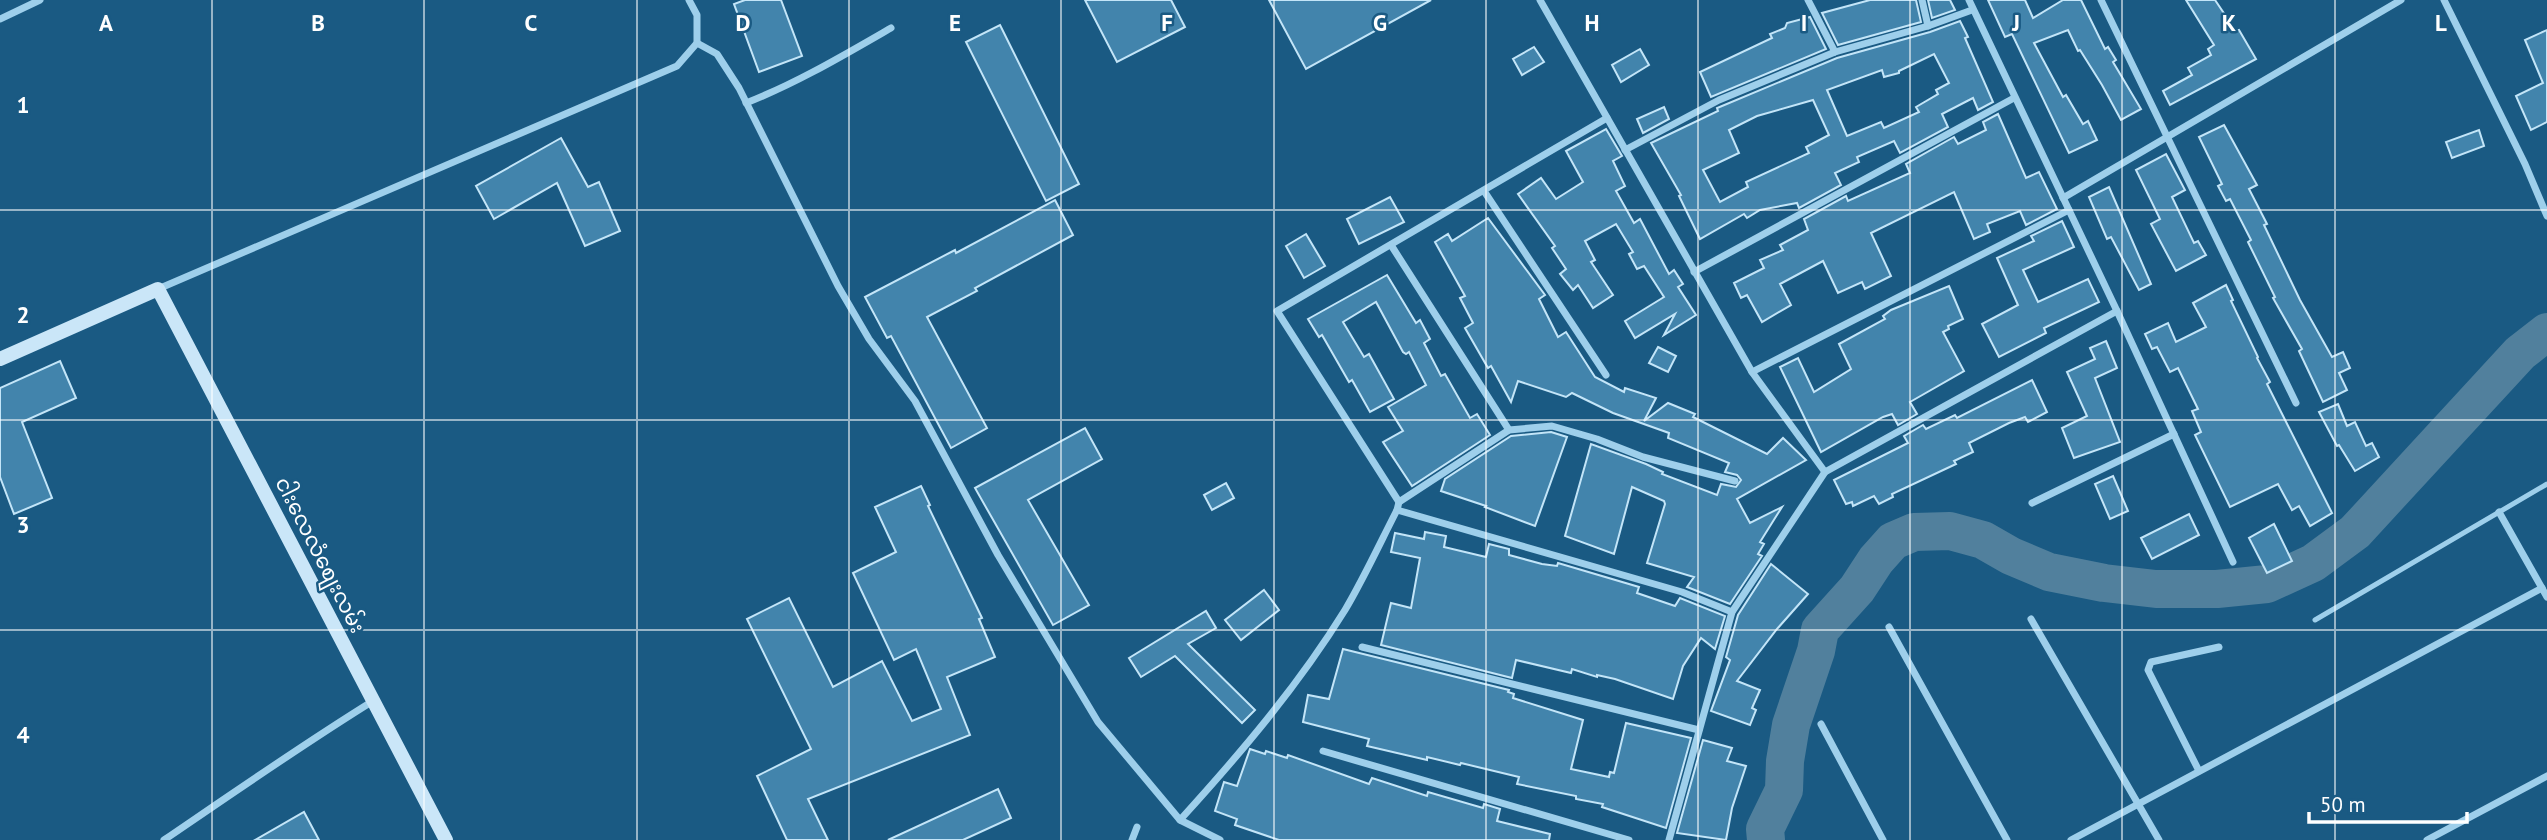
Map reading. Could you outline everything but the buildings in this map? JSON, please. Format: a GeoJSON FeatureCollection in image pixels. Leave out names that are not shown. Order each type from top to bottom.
{"type":"FeatureCollection","features":[{"type":"Feature","properties":{"kind":"street"},"geometry":{"type":"LineString","coordinates":[[0,19],[40,0]]}},
{"type":"Feature","properties":{"kind":"street"},"geometry":{"type":"LineString","coordinates":[[0,359],[677,66],[697,43],[697,15],[689,0]]}},
{"type":"Feature","properties":{"kind":"street"},"geometry":{"type":"LineString","coordinates":[[1540,0],[1752,372],[1825,472]]}},
{"type":"Feature","properties":{"kind":"street"},"geometry":{"type":"LineString","coordinates":[[1808,0],[1835,52]]}},
{"type":"Feature","properties":{"kind":"street"},"geometry":{"type":"LineString","coordinates":[[1922,0],[1928,26]]}},
{"type":"Feature","properties":{"kind":"street"},"geometry":{"type":"LineString","coordinates":[[1969,0],[2233,562]]}},
{"type":"Feature","properties":{"kind":"street"},"geometry":{"type":"LineString","coordinates":[[2101,0],[2297,403]]}},
{"type":"Feature","properties":{"kind":"street"},"geometry":{"type":"LineString","coordinates":[[2063,198],[2401,0]]}},
{"type":"Feature","properties":{"kind":"street"},"geometry":{"type":"LineString","coordinates":[[2444,0],[2525,164],[2547,216]]}},
{"type":"Feature","properties":{"kind":"street"},"geometry":{"type":"LineString","coordinates":[[1625,150],[1718,100],[1835,52],[1928,26],[1972,10]]}},
{"type":"Feature","properties":{"kind":"street"},"geometry":{"type":"LineString","coordinates":[[746,103],[809,74],[891,28]]}},
{"type":"Feature","properties":{"kind":"street"},"geometry":{"type":"LineString","coordinates":[[697,43],[717,54],[746,103],[838,286],[869,339],[915,401],[998,555],[1098,722],[1180,820],[1220,840]]}},
{"type":"Feature","properties":{"kind":"street"},"geometry":{"type":"LineString","coordinates":[[1694,272],[2014,98]]}},
{"type":"Feature","properties":{"kind":"street"},"geometry":{"type":"LineString","coordinates":[[1607,118],[1277,312],[1398,506],[1682,592],[1732,612]]}},
{"type":"Feature","properties":{"kind":"street"},"geometry":{"type":"LineString","coordinates":[[1484,191],[1606,375]]}},
{"type":"Feature","properties":{"kind":"street"},"geometry":{"type":"LineString","coordinates":[[1752,372],[2069,211]]}},
{"type":"Feature","properties":{"kind":"street"},"geometry":{"type":"LineString","coordinates":[[1391,245],[1509,430]]}},
{"type":"Feature","properties":{"kind":"street","name":"ငါးလေလံစျေးလမ်း"},"geometry":{"type":"LineString","coordinates":[[159,289],[446,840]]}},
{"type":"Feature","properties":{"kind":"street"},"geometry":{"type":"LineString","coordinates":[[1669,840],[1732,612],[1825,472],[2117,311]]}},
{"type":"Feature","properties":{"kind":"street"},"geometry":{"type":"LineString","coordinates":[[1180,820],[1291,689],[1345,609],[1398,506],[1509,430],[1552,426],[1597,439],[1643,457],[1735,481]]}},
{"type":"Feature","properties":{"kind":"street"},"geometry":{"type":"LineString","coordinates":[[2032,503],[2174,434]]}},
{"type":"Feature","properties":{"kind":"street"},"geometry":{"type":"LineString","coordinates":[[2498,512],[2547,597]]}},
{"type":"Feature","properties":{"kind":"street"},"geometry":{"type":"LineString","coordinates":[[2071,840],[2542,588]]}},
{"type":"Feature","properties":{"kind":"street"},"geometry":{"type":"LineString","coordinates":[[2031,619],[2140,803],[2159,840]]}},
{"type":"Feature","properties":{"kind":"street"},"geometry":{"type":"LineString","coordinates":[[1889,627],[2007,840]]}},
{"type":"Feature","properties":{"kind":"street"},"geometry":{"type":"LineString","coordinates":[[1362,647],[1699,730]]}},
{"type":"Feature","properties":{"kind":"street"},"geometry":{"type":"LineString","coordinates":[[2199,771],[2148,670],[2151,662],[2219,647]]}},
{"type":"Feature","properties":{"kind":"street"},"geometry":{"type":"LineString","coordinates":[[164,840],[373,701]]}},
{"type":"Feature","properties":{"kind":"street"},"geometry":{"type":"LineString","coordinates":[[1821,724],[1883,840]]}},
{"type":"Feature","properties":{"kind":"street"},"geometry":{"type":"LineString","coordinates":[[1322,751],[1629,840]]}},
{"type":"Feature","properties":{"kind":"street"},"geometry":{"type":"LineString","coordinates":[[2427,840],[2547,776]]}},
{"type":"Feature","properties":{"kind":"street"},"geometry":{"type":"LineString","coordinates":[[1132,840],[1137,827]]}},
{"type":"Feature","properties":{"kind":"lane"},"geometry":{"type":"LineString","coordinates":[[2315,620],[2547,484]]}},
{"type":"Feature","properties":{"kind":"waterway"},"geometry":{"type":"LineString","coordinates":[[1766,840],[1765,829],[1784,790],[1785,761],[1791,725],[1816,651],[1820,630],[1857,589],[1876,560],[1893,541],[1914,532],[1950,531],[1983,540],[2011,556],[2049,572],[2104,583],[2156,589],[2217,589],[2267,584],[2313,563],[2355,532],[2520,353],[2547,332]]}}]}
